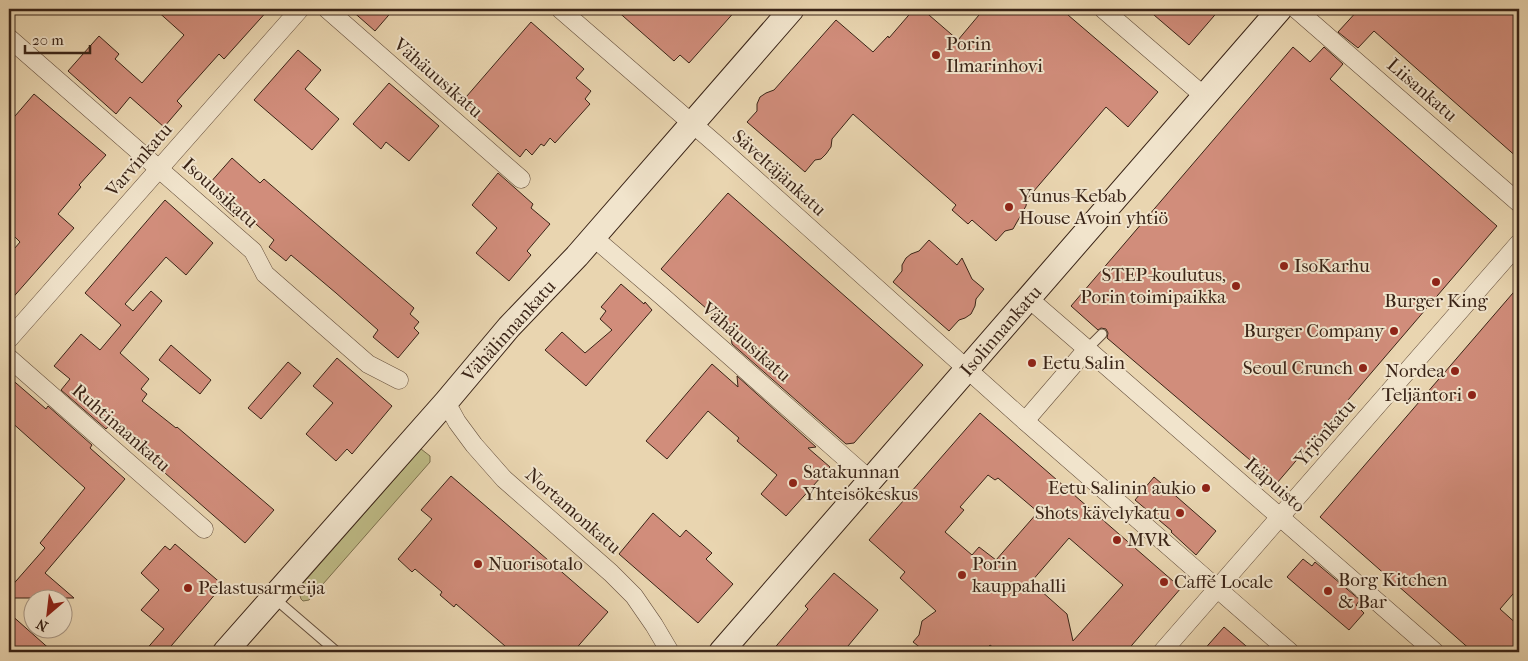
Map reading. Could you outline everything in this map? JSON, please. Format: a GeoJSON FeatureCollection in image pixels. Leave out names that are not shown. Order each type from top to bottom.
{"type":"FeatureCollection","features":[{"type":"Feature","properties":{"kind":"main road","name":"Vähälinnankatu"},"geometry":{"type":"LineString","coordinates":[[225,652],[446,402],[509,327],[593,237],[792,9]]}},
{"type":"Feature","properties":{"kind":"main road","name":"Isolinnankatu"},"geometry":{"type":"LineString","coordinates":[[720,652],[1280,9]]}},
{"type":"Feature","properties":{"kind":"street","name":"Varvinkatu"},"geometry":{"type":"LineString","coordinates":[[9,339],[300,9]]}},
{"type":"Feature","properties":{"kind":"street","name":"Vähäuusikatu"},"geometry":{"type":"LineString","coordinates":[[327,9],[521,178]]}},
{"type":"Feature","properties":{"kind":"street","name":"Säveltäjänkatu"},"geometry":{"type":"LineString","coordinates":[[560,9],[717,145],[967,370]]}},
{"type":"Feature","properties":{"kind":"street"},"geometry":{"type":"LineString","coordinates":[[1103,9],[1204,96]]}},
{"type":"Feature","properties":{"kind":"street","name":"Liisankatu"},"geometry":{"type":"LineString","coordinates":[[1296,9],[1519,203]]}},
{"type":"Feature","properties":{"kind":"street","name":"Isouusikatu"},"geometry":{"type":"LineString","coordinates":[[9,38],[160,168],[252,251],[265,274],[368,364],[399,380]]}},
{"type":"Feature","properties":{"kind":"street","name":"Vähäuusikatu"},"geometry":{"type":"LineString","coordinates":[[593,237],[869,479]]}},
{"type":"Feature","properties":{"kind":"street","name":"Yrjönkatu"},"geometry":{"type":"LineString","coordinates":[[1162,652],[1519,243]]}},
{"type":"Feature","properties":{"kind":"street","name":"Itäpuisto"},"geometry":{"type":"LineString","coordinates":[[1028,298],[1435,652]]}},
{"type":"Feature","properties":{"kind":"street"},"geometry":{"type":"LineString","coordinates":[[1024,421],[1087,350]]}},
{"type":"Feature","properties":{"kind":"street","name":"Ruhtinaankatu"},"geometry":{"type":"LineString","coordinates":[[9,358],[204,529]]}},
{"type":"Feature","properties":{"kind":"street"},"geometry":{"type":"LineString","coordinates":[[967,370],[1290,652]]}},
{"type":"Feature","properties":{"kind":"street","name":"Nortamonkatu"},"geometry":{"type":"LineString","coordinates":[[446,402],[457,422],[474,445],[504,479],[611,572],[634,596],[654,624],[670,652]]}},
{"type":"Feature","properties":{"kind":"lane"},"geometry":{"type":"LineString","coordinates":[[1087,350],[1102,334]]}},
{"type":"Feature","properties":{"kind":"lane"},"geometry":{"type":"LineString","coordinates":[[273,597],[338,652]]}},
{"type":"Feature","properties":{"kind":"shaded area"},"geometry":{"type":"Polygon","coordinates":[[[421,449],[430,456],[430,462],[309,600],[303,601],[298,589],[421,449]]]}},
{"type":"Feature","properties":{"kind":"building"},"geometry":{"type":"Polygon","coordinates":[[[155,9],[269,9],[224,59],[219,54],[177,101],[182,106],[164,127],[130,97],[116,114],[68,71],[99,36],[119,54],[115,59],[142,83],[184,35],[155,9]]]}},
{"type":"Feature","properties":{"kind":"building"},"geometry":{"type":"Polygon","coordinates":[[[350,9],[394,9],[375,31],[350,9]]]}},
{"type":"Feature","properties":{"kind":"building"},"geometry":{"type":"Polygon","coordinates":[[[615,9],[737,9],[689,63],[680,55],[674,61],[615,9]]]}},
{"type":"Feature","properties":{"kind":"building"},"geometry":{"type":"Polygon","coordinates":[[[914,9],[922,9],[958,40],[984,9],[1061,9],[1158,92],[1128,127],[1106,107],[1027,199],[1026,206],[1013,229],[1005,231],[996,241],[972,220],[968,224],[952,210],[956,205],[853,114],[832,139],[831,147],[826,154],[821,159],[815,160],[805,172],[747,122],[757,111],[760,97],[774,90],[836,20],[873,52],[888,36],[889,38],[914,9]]]}},
{"type":"Feature","properties":{"kind":"building"},"geometry":{"type":"Polygon","coordinates":[[[1147,9],[1220,9],[1189,45],[1147,9]]]}},
{"type":"Feature","properties":{"kind":"building"},"geometry":{"type":"Polygon","coordinates":[[[1359,9],[1519,9],[1519,159],[1374,31],[1358,48],[1338,32],[1359,9]]]}},
{"type":"Feature","properties":{"kind":"building"},"geometry":{"type":"Polygon","coordinates":[[[531,22],[584,69],[576,78],[591,91],[585,99],[590,104],[555,143],[550,138],[544,146],[541,144],[532,155],[526,149],[520,157],[460,104],[531,22]]]}},
{"type":"Feature","properties":{"kind":"building","name":"IsoKarhu"},"geometry":{"type":"Polygon","coordinates":[[[1293,47],[1310,62],[1324,47],[1343,64],[1330,79],[1497,226],[1277,483],[1107,338],[1108,333],[1106,329],[1101,328],[1098,330],[1071,306],[1293,47]]]}},
{"type":"Feature","properties":{"kind":"building"},"geometry":{"type":"Polygon","coordinates":[[[298,50],[321,70],[305,89],[339,119],[312,150],[254,100],[298,50]]]}},
{"type":"Feature","properties":{"kind":"building"},"geometry":{"type":"Polygon","coordinates":[[[389,83],[439,126],[409,161],[386,142],[381,149],[353,124],[389,83]]]}},
{"type":"Feature","properties":{"kind":"building"},"geometry":{"type":"Polygon","coordinates":[[[34,94],[106,155],[79,185],[81,187],[58,214],[74,228],[9,302],[9,255],[20,242],[9,231],[9,123],[34,94]]]}},
{"type":"Feature","properties":{"kind":"building"},"geometry":{"type":"Polygon","coordinates":[[[232,158],[260,183],[264,179],[414,308],[410,314],[419,322],[414,328],[419,333],[398,358],[373,337],[378,330],[336,293],[291,255],[286,261],[269,247],[274,240],[240,210],[234,217],[218,202],[223,196],[209,184],[232,158]]]}},
{"type":"Feature","properties":{"kind":"building"},"geometry":{"type":"Polygon","coordinates":[[[498,173],[533,204],[531,208],[550,224],[527,251],[531,255],[509,281],[476,253],[497,228],[472,205],[498,173]]]}},
{"type":"Feature","properties":{"kind":"building"},"geometry":{"type":"Polygon","coordinates":[[[728,193],[923,365],[854,443],[846,444],[732,344],[730,329],[661,269],[728,193]]]}},
{"type":"Feature","properties":{"kind":"building"},"geometry":{"type":"Polygon","coordinates":[[[165,200],[213,243],[186,275],[166,257],[125,304],[133,311],[151,291],[162,301],[120,353],[149,379],[141,389],[147,394],[142,401],[177,427],[274,510],[245,543],[149,459],[154,453],[115,419],[106,429],[61,390],[70,379],[54,366],[81,334],[100,350],[121,325],[85,293],[165,200]]]}},
{"type":"Feature","properties":{"kind":"building"},"geometry":{"type":"Polygon","coordinates":[[[929,240],[957,265],[962,258],[972,279],[984,289],[976,299],[971,314],[959,320],[949,331],[893,282],[902,271],[902,265],[906,258],[919,251],[929,240]]]}},
{"type":"Feature","properties":{"kind":"building"},"geometry":{"type":"Polygon","coordinates":[[[621,284],[644,304],[645,302],[652,310],[586,386],[545,350],[562,332],[585,353],[612,330],[600,319],[606,311],[601,307],[621,284]]]}},
{"type":"Feature","properties":{"kind":"building"},"geometry":{"type":"Polygon","coordinates":[[[1519,286],[1519,587],[1500,609],[1519,626],[1519,652],[1473,652],[1320,517],[1519,286]]]}},
{"type":"Feature","properties":{"kind":"building"},"geometry":{"type":"Polygon","coordinates":[[[171,345],[211,380],[200,394],[159,360],[171,345]]]}},
{"type":"Feature","properties":{"kind":"building"},"geometry":{"type":"Polygon","coordinates":[[[337,358],[392,406],[352,454],[347,449],[336,461],[306,434],[333,403],[313,386],[337,358]]]}},
{"type":"Feature","properties":{"kind":"building"},"geometry":{"type":"Polygon","coordinates":[[[288,362],[301,373],[261,419],[248,408],[288,362]]]}},
{"type":"Feature","properties":{"kind":"building"},"geometry":{"type":"Polygon","coordinates":[[[712,364],[738,387],[737,376],[816,447],[808,448],[830,467],[786,516],[761,494],[777,475],[737,441],[739,438],[708,411],[667,459],[646,441],[712,364]]]}},
{"type":"Feature","properties":{"kind":"building"},"geometry":{"type":"Polygon","coordinates":[[[9,377],[46,409],[48,406],[92,445],[90,448],[125,479],[45,573],[62,588],[22,588],[22,598],[9,598],[9,589],[45,548],[40,543],[85,488],[9,420],[9,377]]]}},
{"type":"Feature","properties":{"kind":"building"},"geometry":{"type":"Polygon","coordinates":[[[980,413],[1181,588],[1126,652],[999,652],[990,645],[984,652],[926,652],[913,642],[919,635],[922,621],[936,611],[900,578],[905,572],[869,540],[980,413]],[[988,475],[960,507],[964,510],[945,532],[972,555],[979,547],[996,560],[1038,512],[998,478],[995,480],[988,475]],[[1069,538],[1031,582],[1067,614],[1073,641],[1123,585],[1069,538]]]}},
{"type":"Feature","properties":{"kind":"building","name":"Nuorisotalo"},"geometry":{"type":"Polygon","coordinates":[[[451,476],[608,612],[573,652],[512,652],[456,604],[454,607],[440,595],[442,592],[415,569],[412,572],[398,559],[432,519],[421,510],[451,476]]]}},
{"type":"Feature","properties":{"kind":"building"},"geometry":{"type":"Polygon","coordinates":[[[1154,477],[1216,531],[1196,555],[1172,531],[1135,500],[1154,477]]]}},
{"type":"Feature","properties":{"kind":"building"},"geometry":{"type":"Polygon","coordinates":[[[653,513],[680,537],[686,530],[712,553],[706,559],[733,584],[698,623],[619,554],[653,513]]]}},
{"type":"Feature","properties":{"kind":"building"},"geometry":{"type":"Polygon","coordinates":[[[175,544],[223,585],[166,652],[144,652],[164,629],[141,610],[159,590],[141,573],[165,546],[170,550],[175,544]]]}},
{"type":"Feature","properties":{"kind":"building"},"geometry":{"type":"Polygon","coordinates":[[[1303,559],[1312,566],[1315,562],[1360,600],[1356,605],[1364,613],[1349,630],[1287,577],[1303,559]]]}},
{"type":"Feature","properties":{"kind":"building"},"geometry":{"type":"Polygon","coordinates":[[[834,573],[878,610],[843,652],[771,652],[808,609],[805,606],[834,573]]]}},
{"type":"Feature","properties":{"kind":"building"},"geometry":{"type":"Polygon","coordinates":[[[9,613],[22,625],[22,638],[37,638],[53,652],[9,652],[9,613]]]}},
{"type":"Feature","properties":{"kind":"building"},"geometry":{"type":"Polygon","coordinates":[[[1224,627],[1253,652],[1202,652],[1224,627]]]}},
{"type":"Feature","properties":{"kind":"place","name":"Porin Ilmarinhovi"},"geometry":{"type":"Point","coordinates":[936,55]}},
{"type":"Feature","properties":{"kind":"place","name":"Yunus-Kebab House Avoin yhtiö"},"geometry":{"type":"Point","coordinates":[1009,207]}},
{"type":"Feature","properties":{"kind":"place","name":"IsoKarhu"},"geometry":{"type":"Point","coordinates":[1284,266]}},
{"type":"Feature","properties":{"kind":"place","name":"Burger King"},"geometry":{"type":"Point","coordinates":[1436,282]}},
{"type":"Feature","properties":{"kind":"place","name":"STEP-koulutus, Porin toimipaikka"},"geometry":{"type":"Point","coordinates":[1236,286]}},
{"type":"Feature","properties":{"kind":"place","name":"Burger Company"},"geometry":{"type":"Point","coordinates":[1394,331]}},
{"type":"Feature","properties":{"kind":"place","name":"Eetu Salin"},"geometry":{"type":"Point","coordinates":[1032,363]}},
{"type":"Feature","properties":{"kind":"place","name":"Seoul Crunch"},"geometry":{"type":"Point","coordinates":[1363,368]}},
{"type":"Feature","properties":{"kind":"place","name":"Nordea"},"geometry":{"type":"Point","coordinates":[1455,371]}},
{"type":"Feature","properties":{"kind":"place","name":"Teljäntori"},"geometry":{"type":"Point","coordinates":[1472,395]}},
{"type":"Feature","properties":{"kind":"place","name":"Satakunnan Yhteisökeskus"},"geometry":{"type":"Point","coordinates":[793,483]}},
{"type":"Feature","properties":{"kind":"place","name":"Eetu Salinin aukio"},"geometry":{"type":"Point","coordinates":[1206,488]}},
{"type":"Feature","properties":{"kind":"place","name":"Shots kävelykatu"},"geometry":{"type":"Point","coordinates":[1180,513]}},
{"type":"Feature","properties":{"kind":"place","name":"MVR"},"geometry":{"type":"Point","coordinates":[1117,540]}},
{"type":"Feature","properties":{"kind":"place","name":"Nuorisotalo"},"geometry":{"type":"Point","coordinates":[478,564]}},
{"type":"Feature","properties":{"kind":"place","name":"Porin kauppahalli"},"geometry":{"type":"Point","coordinates":[962,575]}},
{"type":"Feature","properties":{"kind":"place","name":"Caffé Locale"},"geometry":{"type":"Point","coordinates":[1164,582]}},
{"type":"Feature","properties":{"kind":"place","name":"Pelastusarmeija"},"geometry":{"type":"Point","coordinates":[188,588]}},
{"type":"Feature","properties":{"kind":"place","name":"Borg Kitchen & Bar"},"geometry":{"type":"Point","coordinates":[1328,591]}}]}
